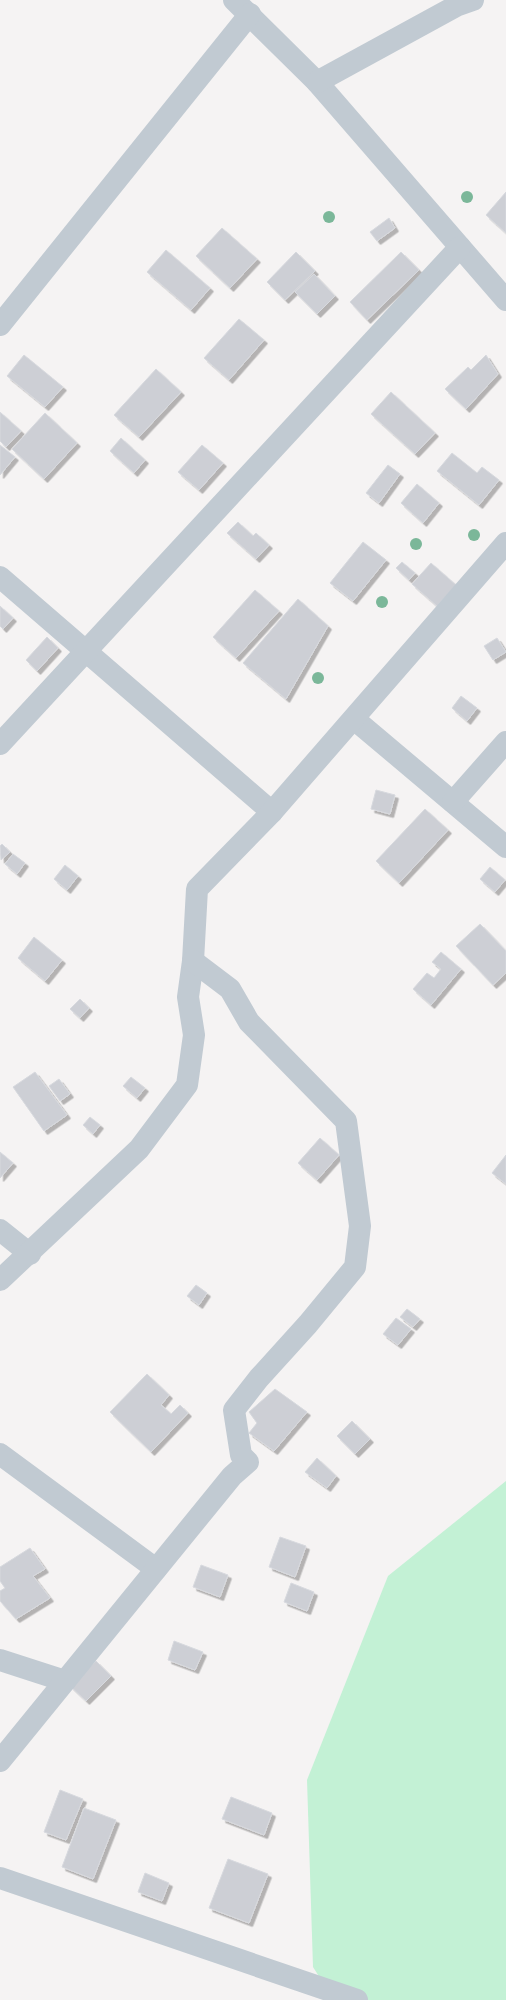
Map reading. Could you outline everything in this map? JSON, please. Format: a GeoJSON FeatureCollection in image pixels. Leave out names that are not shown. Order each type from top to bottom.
{"type":"FeatureCollection","features":[{"type":"Feature","properties":{"kind":"street"},"geometry":{"type":"LineString","coordinates":[[234,0],[318,82],[506,300]]}},
{"type":"Feature","properties":{"kind":"street"},"geometry":{"type":"LineString","coordinates":[[318,82],[465,2]]}},
{"type":"Feature","properties":{"kind":"street"},"geometry":{"type":"LineString","coordinates":[[0,325],[250,14]]}},
{"type":"Feature","properties":{"kind":"street"},"geometry":{"type":"LineString","coordinates":[[0,744],[460,247]]}},
{"type":"Feature","properties":{"kind":"street"},"geometry":{"type":"LineString","coordinates":[[0,1280],[30,1254],[139,1149],[186,1085],[194,1035],[188,997],[193,961],[197,889],[272,812],[506,543]]}},
{"type":"Feature","properties":{"kind":"street"},"geometry":{"type":"LineString","coordinates":[[0,577],[272,812]]}},
{"type":"Feature","properties":{"kind":"street"},"geometry":{"type":"LineString","coordinates":[[354,719],[506,847]]}},
{"type":"Feature","properties":{"kind":"street"},"geometry":{"type":"LineString","coordinates":[[453,802],[506,742]]}},
{"type":"Feature","properties":{"kind":"street"},"geometry":{"type":"LineString","coordinates":[[0,1761],[232,1476],[248,1462],[241,1454],[234,1410],[258,1378],[308,1324],[355,1267],[360,1226],[346,1121],[249,1022],[230,989],[193,961]]}},
{"type":"Feature","properties":{"kind":"street"},"geometry":{"type":"LineString","coordinates":[[0,1230],[30,1254]]}},
{"type":"Feature","properties":{"kind":"street"},"geometry":{"type":"LineString","coordinates":[[0,1454],[156,1569]]}},
{"type":"Feature","properties":{"kind":"street"},"geometry":{"type":"LineString","coordinates":[[0,1660],[65,1681]]}},
{"type":"Feature","properties":{"kind":"street"},"geometry":{"type":"LineString","coordinates":[[0,1878],[355,2000]]}},
{"type":"Feature","properties":{"kind":"green space"},"geometry":{"type":"Polygon","coordinates":[[[506,1481],[506,2000],[334,2000],[313,1967],[307,1780],[388,1576],[506,1481]]]}},
{"type":"Feature","properties":{"kind":"building"},"geometry":{"type":"Polygon","coordinates":[[[506,192],[506,233],[486,215],[506,192]]]}},
{"type":"Feature","properties":{"kind":"building"},"geometry":{"type":"Polygon","coordinates":[[[389,218],[395,228],[377,241],[370,232],[389,218]]]}},
{"type":"Feature","properties":{"kind":"building"},"geometry":{"type":"Polygon","coordinates":[[[222,228],[257,259],[230,288],[196,256],[222,228]]]}},
{"type":"Feature","properties":{"kind":"building"},"geometry":{"type":"Polygon","coordinates":[[[166,250],[210,288],[191,310],[147,272],[166,250]]]}},
{"type":"Feature","properties":{"kind":"building"},"geometry":{"type":"Polygon","coordinates":[[[296,252],[315,271],[285,300],[267,282],[296,252]]]}},
{"type":"Feature","properties":{"kind":"building"},"geometry":{"type":"Polygon","coordinates":[[[401,252],[419,270],[367,320],[350,302],[401,252]]]}},
{"type":"Feature","properties":{"kind":"building"},"geometry":{"type":"Polygon","coordinates":[[[314,274],[335,296],[317,314],[295,292],[314,274]]]}},
{"type":"Feature","properties":{"kind":"building"},"geometry":{"type":"Polygon","coordinates":[[[239,319],[264,340],[229,380],[204,358],[239,319]]]}},
{"type":"Feature","properties":{"kind":"building"},"geometry":{"type":"Polygon","coordinates":[[[24,355],[63,387],[45,407],[7,376],[24,355]]]}},
{"type":"Feature","properties":{"kind":"building"},"geometry":{"type":"Polygon","coordinates":[[[486,355],[498,374],[466,409],[445,389],[468,367],[471,370],[486,355]]]}},
{"type":"Feature","properties":{"kind":"building"},"geometry":{"type":"Polygon","coordinates":[[[156,369],[181,392],[139,437],[114,415],[156,369]]]}},
{"type":"Feature","properties":{"kind":"building"},"geometry":{"type":"Polygon","coordinates":[[[391,392],[435,433],[415,454],[371,414],[391,392]]]}},
{"type":"Feature","properties":{"kind":"building"},"geometry":{"type":"Polygon","coordinates":[[[0,412],[21,431],[6,447],[0,441],[0,412]]]}},
{"type":"Feature","properties":{"kind":"building"},"geometry":{"type":"Polygon","coordinates":[[[45,413],[77,443],[44,479],[12,449],[45,413]]]}},
{"type":"Feature","properties":{"kind":"building"},"geometry":{"type":"Polygon","coordinates":[[[121,438],[145,460],[134,473],[110,451],[121,438]]]}},
{"type":"Feature","properties":{"kind":"building"},"geometry":{"type":"Polygon","coordinates":[[[0,445],[15,457],[0,475],[0,445]]]}},
{"type":"Feature","properties":{"kind":"building"},"geometry":{"type":"Polygon","coordinates":[[[202,445],[223,463],[199,490],[178,472],[202,445]]]}},
{"type":"Feature","properties":{"kind":"building"},"geometry":{"type":"Polygon","coordinates":[[[452,453],[477,473],[482,467],[499,480],[479,505],[437,471],[452,453]]]}},
{"type":"Feature","properties":{"kind":"building"},"geometry":{"type":"Polygon","coordinates":[[[388,465],[400,474],[379,503],[366,493],[388,465]]]}},
{"type":"Feature","properties":{"kind":"building"},"geometry":{"type":"Polygon","coordinates":[[[417,484],[439,503],[423,523],[401,503],[417,484]]]}},
{"type":"Feature","properties":{"kind":"building"},"geometry":{"type":"Polygon","coordinates":[[[238,522],[253,536],[256,533],[269,545],[256,559],[227,533],[238,522]]]}},
{"type":"Feature","properties":{"kind":"building"},"geometry":{"type":"Polygon","coordinates":[[[363,542],[386,560],[353,601],[330,583],[363,542]]]}},
{"type":"Feature","properties":{"kind":"building"},"geometry":{"type":"Polygon","coordinates":[[[402,562],[415,573],[409,580],[396,568],[402,562]]]}},
{"type":"Feature","properties":{"kind":"building"},"geometry":{"type":"Polygon","coordinates":[[[431,563],[456,585],[437,606],[412,584],[431,563]]]}},
{"type":"Feature","properties":{"kind":"building"},"geometry":{"type":"Polygon","coordinates":[[[255,590],[279,611],[236,658],[213,637],[255,590]]]}},
{"type":"Feature","properties":{"kind":"building"},"geometry":{"type":"Polygon","coordinates":[[[298,599],[328,626],[286,699],[243,663],[298,599]]]}},
{"type":"Feature","properties":{"kind":"building"},"geometry":{"type":"Polygon","coordinates":[[[0,606],[13,618],[3,629],[0,626],[0,606]]]}},
{"type":"Feature","properties":{"kind":"building"},"geometry":{"type":"Polygon","coordinates":[[[47,637],[58,648],[37,671],[26,660],[47,637]]]}},
{"type":"Feature","properties":{"kind":"building"},"geometry":{"type":"Polygon","coordinates":[[[497,638],[506,652],[493,660],[484,646],[497,638]]]}},
{"type":"Feature","properties":{"kind":"building"},"geometry":{"type":"Polygon","coordinates":[[[461,696],[477,708],[467,721],[452,708],[461,696]]]}},
{"type":"Feature","properties":{"kind":"building"},"geometry":{"type":"Polygon","coordinates":[[[376,790],[395,795],[390,814],[371,809],[376,790]]]}},
{"type":"Feature","properties":{"kind":"building"},"geometry":{"type":"Polygon","coordinates":[[[425,809],[448,830],[399,883],[376,861],[425,809]]]}},
{"type":"Feature","properties":{"kind":"building"},"geometry":{"type":"Polygon","coordinates":[[[2,844],[10,852],[1,860],[0,846],[2,844]]]}},
{"type":"Feature","properties":{"kind":"building"},"geometry":{"type":"Polygon","coordinates":[[[13,854],[25,863],[17,874],[5,864],[13,854]]]}},
{"type":"Feature","properties":{"kind":"building"},"geometry":{"type":"Polygon","coordinates":[[[65,865],[78,876],[67,890],[54,879],[65,865]]]}},
{"type":"Feature","properties":{"kind":"building"},"geometry":{"type":"Polygon","coordinates":[[[490,867],[505,880],[495,892],[480,879],[490,867]]]}},
{"type":"Feature","properties":{"kind":"building"},"geometry":{"type":"Polygon","coordinates":[[[480,924],[506,951],[506,973],[493,985],[456,946],[480,924]]]}},
{"type":"Feature","properties":{"kind":"building"},"geometry":{"type":"Polygon","coordinates":[[[34,937],[62,960],[45,981],[18,958],[34,937]]]}},
{"type":"Feature","properties":{"kind":"building"},"geometry":{"type":"Polygon","coordinates":[[[441,952],[461,969],[431,1005],[413,989],[427,973],[434,978],[441,969],[432,962],[441,952]]]}},
{"type":"Feature","properties":{"kind":"building"},"geometry":{"type":"Polygon","coordinates":[[[80,999],[89,1008],[80,1018],[70,1009],[80,999]]]}},
{"type":"Feature","properties":{"kind":"building"},"geometry":{"type":"Polygon","coordinates":[[[35,1072],[67,1115],[44,1131],[13,1087],[35,1072]]]}},
{"type":"Feature","properties":{"kind":"building"},"geometry":{"type":"Polygon","coordinates":[[[131,1077],[145,1088],[137,1098],[123,1086],[131,1077]]]}},
{"type":"Feature","properties":{"kind":"building"},"geometry":{"type":"Polygon","coordinates":[[[59,1079],[70,1094],[60,1101],[49,1086],[59,1079]]]}},
{"type":"Feature","properties":{"kind":"building"},"geometry":{"type":"Polygon","coordinates":[[[90,1117],[100,1125],[93,1134],[83,1125],[90,1117]]]}},
{"type":"Feature","properties":{"kind":"building"},"geometry":{"type":"Polygon","coordinates":[[[320,1138],[339,1155],[317,1180],[298,1163],[320,1138]]]}},
{"type":"Feature","properties":{"kind":"building"},"geometry":{"type":"Polygon","coordinates":[[[0,1152],[13,1163],[0,1178],[0,1152]]]}},
{"type":"Feature","properties":{"kind":"building"},"geometry":{"type":"Polygon","coordinates":[[[506,1155],[506,1184],[492,1173],[506,1155]]]}},
{"type":"Feature","properties":{"kind":"building"},"geometry":{"type":"Polygon","coordinates":[[[196,1285],[207,1293],[199,1305],[187,1296],[196,1285]]]}},
{"type":"Feature","properties":{"kind":"building"},"geometry":{"type":"Polygon","coordinates":[[[407,1309],[420,1319],[413,1327],[400,1317],[407,1309]]]}},
{"type":"Feature","properties":{"kind":"building"},"geometry":{"type":"Polygon","coordinates":[[[396,1318],[411,1329],[398,1345],[383,1334],[396,1318]]]}},
{"type":"Feature","properties":{"kind":"building"},"geometry":{"type":"Polygon","coordinates":[[[147,1374],[169,1395],[161,1405],[171,1414],[180,1405],[188,1413],[151,1452],[110,1412],[147,1374]]]}},
{"type":"Feature","properties":{"kind":"building"},"geometry":{"type":"Polygon","coordinates":[[[275,1389],[307,1412],[274,1451],[249,1433],[257,1423],[249,1412],[275,1389]]]}},
{"type":"Feature","properties":{"kind":"building"},"geometry":{"type":"Polygon","coordinates":[[[352,1421],[370,1439],[355,1454],[337,1436],[352,1421]]]}},
{"type":"Feature","properties":{"kind":"building"},"geometry":{"type":"Polygon","coordinates":[[[317,1458],[336,1476],[327,1488],[305,1472],[317,1458]]]}},
{"type":"Feature","properties":{"kind":"building"},"geometry":{"type":"Polygon","coordinates":[[[280,1537],[306,1546],[295,1577],[269,1567],[280,1537]]]}},
{"type":"Feature","properties":{"kind":"building"},"geometry":{"type":"Polygon","coordinates":[[[30,1548],[45,1569],[33,1576],[50,1598],[16,1619],[0,1601],[0,1591],[5,1588],[0,1581],[0,1567],[30,1548]]]}},
{"type":"Feature","properties":{"kind":"building"},"geometry":{"type":"Polygon","coordinates":[[[201,1565],[228,1575],[220,1597],[193,1587],[201,1565]]]}},
{"type":"Feature","properties":{"kind":"building"},"geometry":{"type":"Polygon","coordinates":[[[291,1583],[314,1592],[307,1611],[284,1602],[291,1583]]]}},
{"type":"Feature","properties":{"kind":"building"},"geometry":{"type":"Polygon","coordinates":[[[174,1641],[203,1652],[195,1670],[168,1660],[174,1641]]]}},
{"type":"Feature","properties":{"kind":"building"},"geometry":{"type":"Polygon","coordinates":[[[96,1661],[111,1676],[86,1701],[70,1686],[96,1661]]]}},
{"type":"Feature","properties":{"kind":"building"},"geometry":{"type":"Polygon","coordinates":[[[60,1790],[83,1799],[66,1840],[44,1832],[60,1790]]]}},
{"type":"Feature","properties":{"kind":"building"},"geometry":{"type":"Polygon","coordinates":[[[231,1797],[272,1813],[264,1835],[222,1819],[231,1797]]]}},
{"type":"Feature","properties":{"kind":"building"},"geometry":{"type":"Polygon","coordinates":[[[84,1808],[116,1820],[93,1879],[62,1867],[84,1808]]]}},
{"type":"Feature","properties":{"kind":"building"},"geometry":{"type":"Polygon","coordinates":[[[228,1859],[268,1874],[249,1923],[209,1908],[228,1859]]]}},
{"type":"Feature","properties":{"kind":"building"},"geometry":{"type":"Polygon","coordinates":[[[145,1873],[169,1883],[162,1901],[138,1892],[145,1873]]]}}]}
